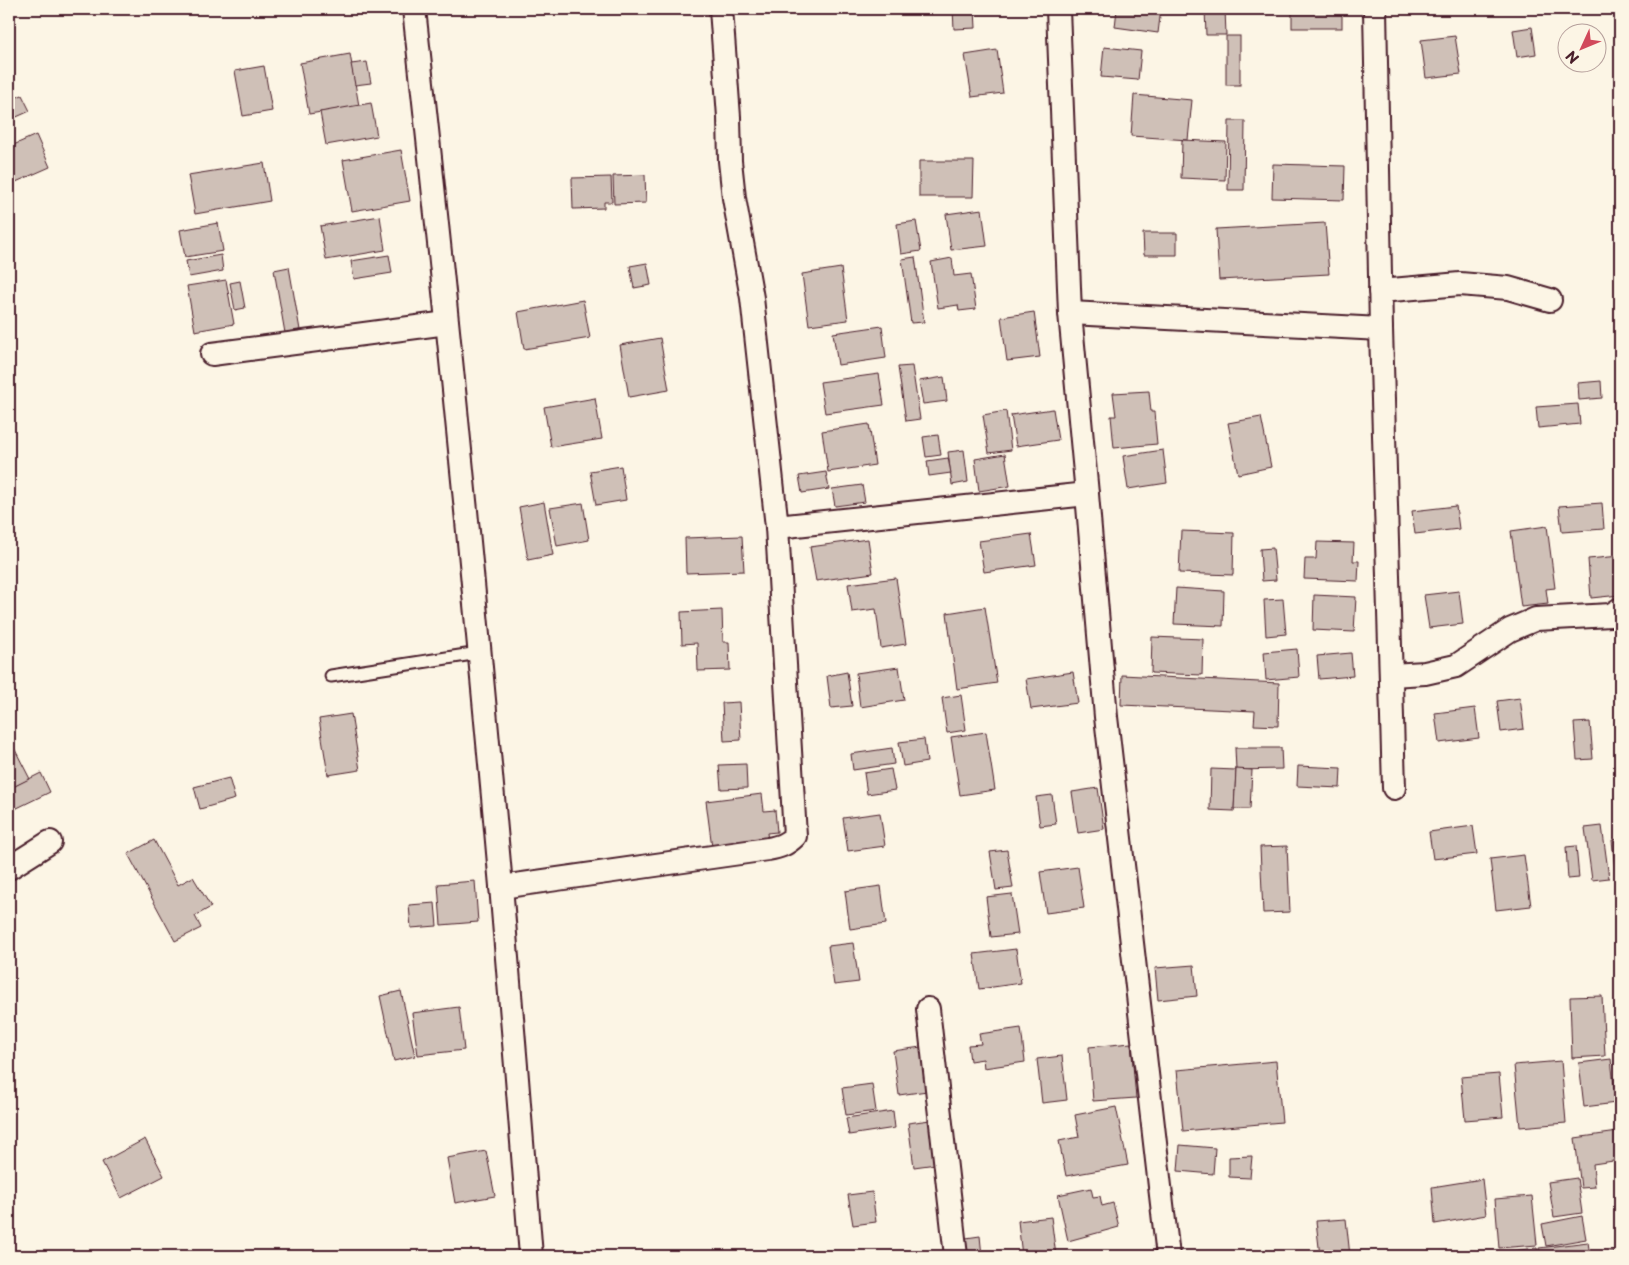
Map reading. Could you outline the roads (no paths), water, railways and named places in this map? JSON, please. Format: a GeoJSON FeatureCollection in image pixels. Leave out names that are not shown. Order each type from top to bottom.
{"type":"FeatureCollection","features":[{"type":"Feature","properties":{"kind":"street"},"geometry":{"type":"LineString","coordinates":[[414,9],[479,652],[501,887],[531,1256]]}},
{"type":"Feature","properties":{"kind":"street"},"geometry":{"type":"LineString","coordinates":[[501,887],[768,849],[781,846],[795,836],[777,527],[752,298],[732,180],[721,9]]}},
{"type":"Feature","properties":{"kind":"street"},"geometry":{"type":"LineString","coordinates":[[1058,9],[1070,313],[1106,717],[1168,1256]]}},
{"type":"Feature","properties":{"kind":"street"},"geometry":{"type":"LineString","coordinates":[[1375,9],[1380,291],[1394,788]]}},
{"type":"Feature","properties":{"kind":"street"},"geometry":{"type":"LineString","coordinates":[[1380,291],[1460,284],[1508,288],[1550,300]]}},
{"type":"Feature","properties":{"kind":"street"},"geometry":{"type":"LineString","coordinates":[[1070,313],[1381,329]]}},
{"type":"Feature","properties":{"kind":"street"},"geometry":{"type":"LineString","coordinates":[[212,354],[447,323]]}},
{"type":"Feature","properties":{"kind":"street"},"geometry":{"type":"LineString","coordinates":[[777,527],[1087,494]]}},
{"type":"Feature","properties":{"kind":"street"},"geometry":{"type":"LineString","coordinates":[[1391,674],[1425,672],[1456,666],[1510,630],[1536,619],[1611,614],[1620,609]]}},
{"type":"Feature","properties":{"kind":"street"},"geometry":{"type":"LineString","coordinates":[[9,868],[50,842]]}},
{"type":"Feature","properties":{"kind":"street"},"geometry":{"type":"LineString","coordinates":[[928,1010],[956,1256]]}},
{"type":"Feature","properties":{"kind":"lane"},"geometry":{"type":"LineString","coordinates":[[331,676],[479,652]]}}]}
